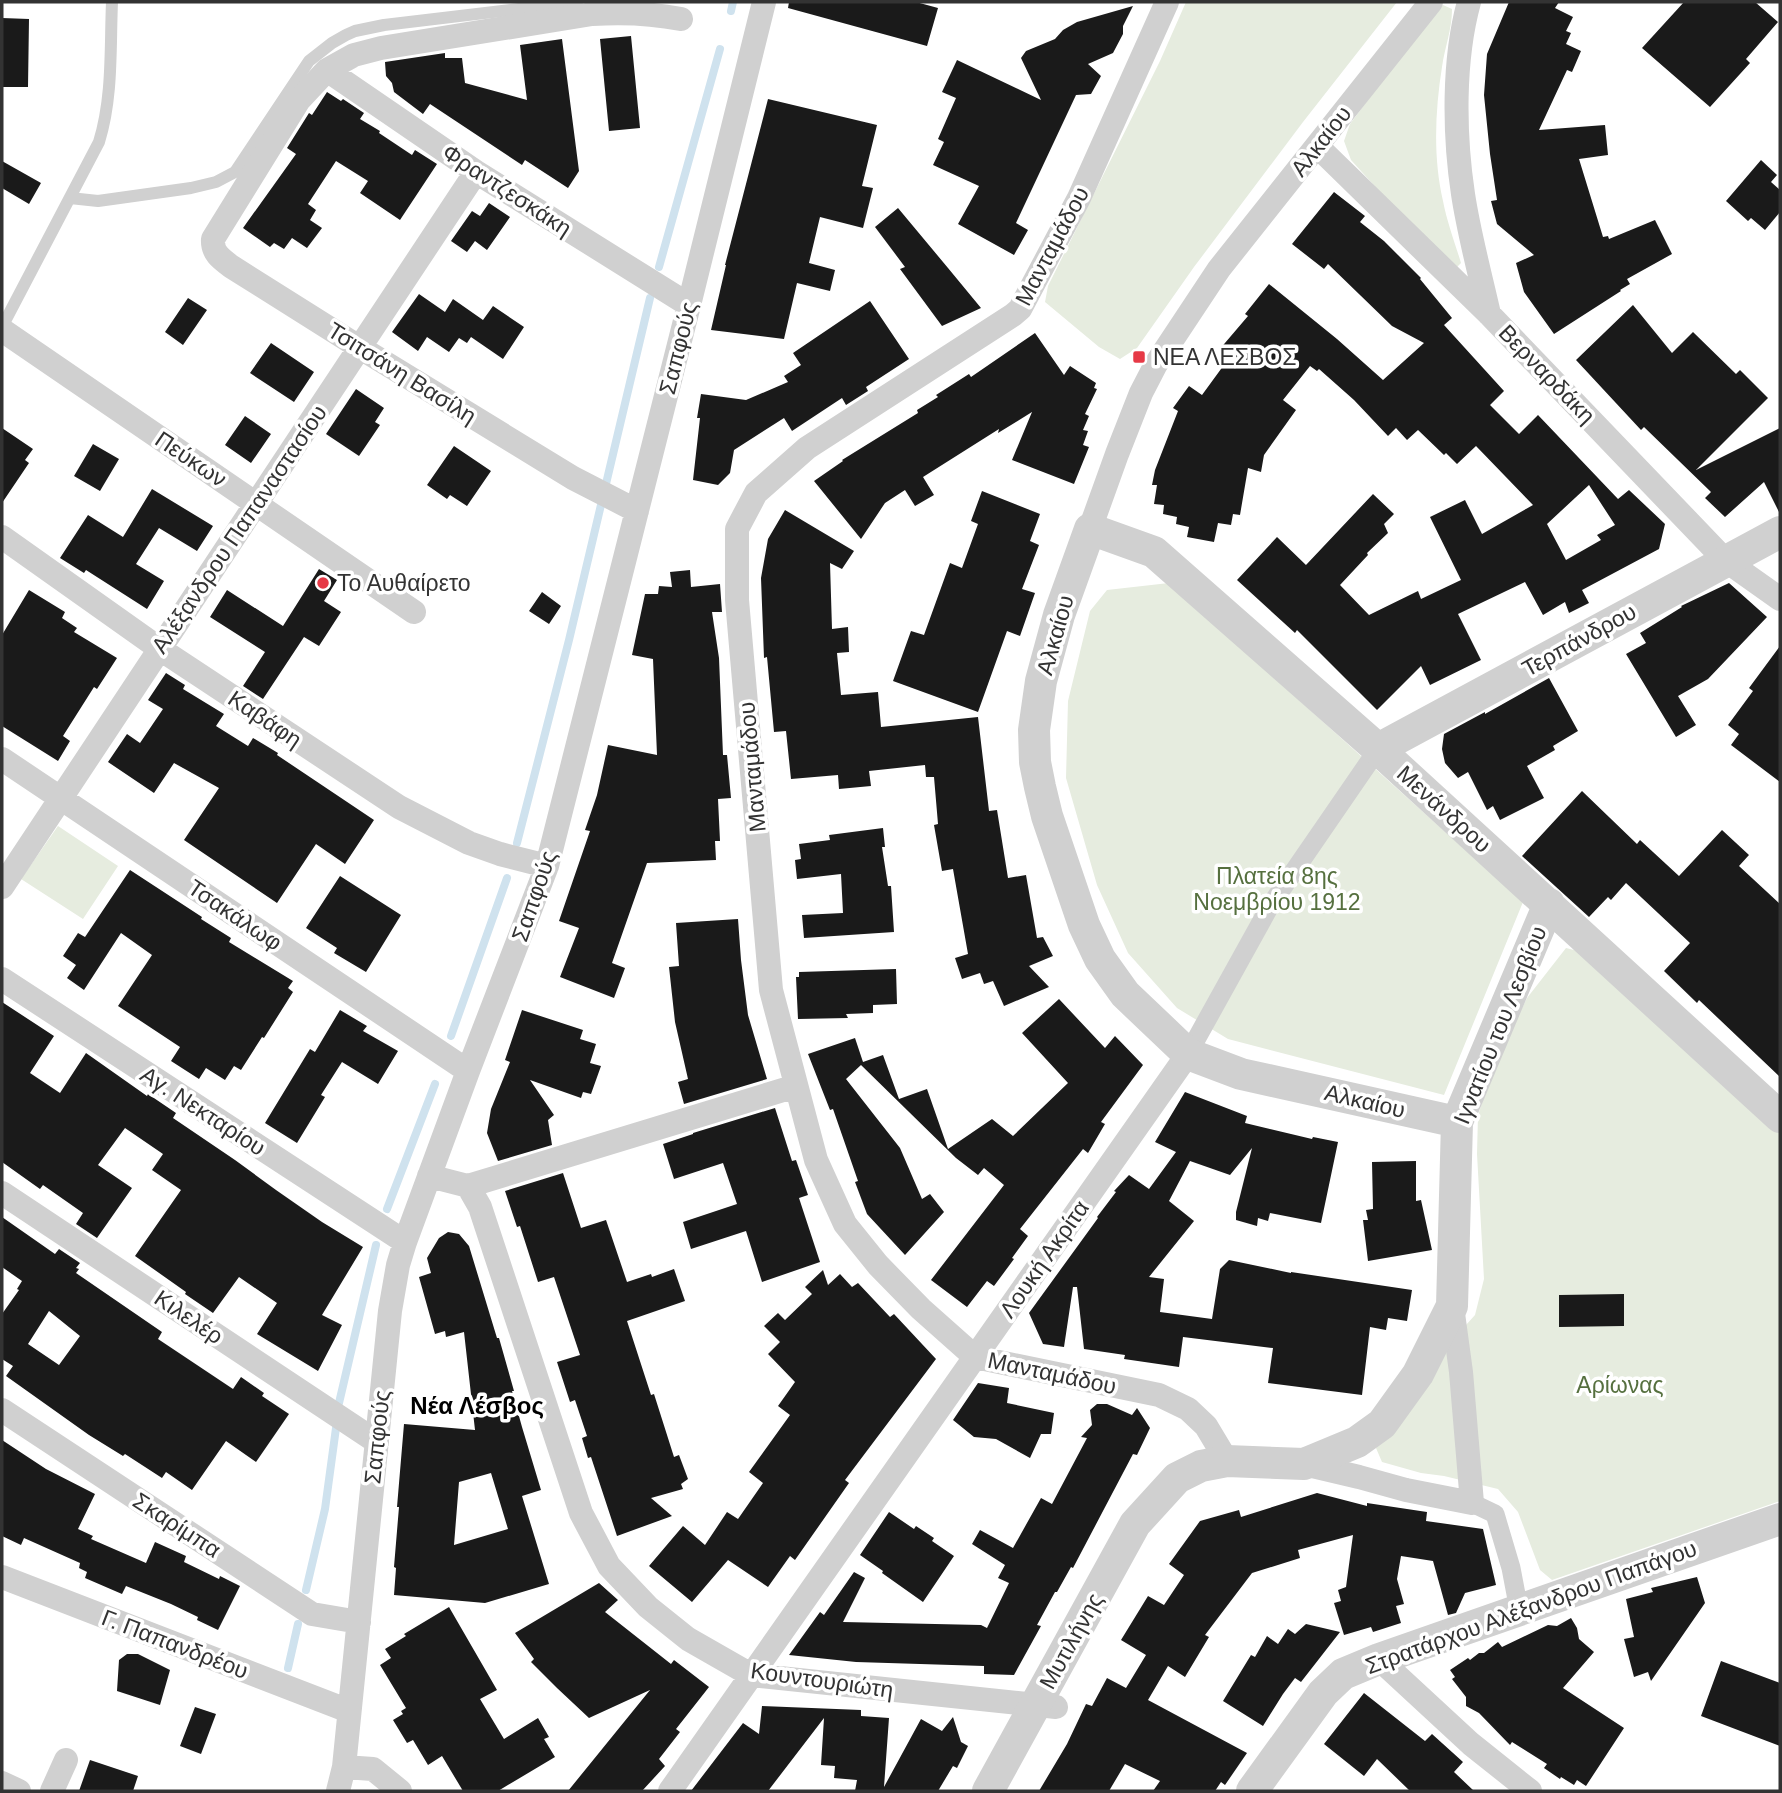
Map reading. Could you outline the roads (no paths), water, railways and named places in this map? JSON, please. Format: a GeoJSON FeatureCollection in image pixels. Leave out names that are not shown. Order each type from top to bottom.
{"type":"FeatureCollection","features":[{"type":"Feature","properties":{"kind":"street","name":"Σαπφούς"},"geometry":{"type":"LineString","coordinates":[[338,1791],[344,1767],[393,1284],[429,1176],[547,866],[629,507],[689,305],[764,2]]}},
{"type":"Feature","properties":{"kind":"street","name":"Μανταμάδου"},"geometry":{"type":"LineString","coordinates":[[1167,2],[1079,198],[1020,309],[807,448],[756,493],[737,529],[737,600],[771,990],[816,1160],[845,1224],[878,1265],[975,1357],[1158,1395],[1188,1409],[1206,1426],[1227,1461]]}},
{"type":"Feature","properties":{"kind":"street","name":"Αλκαίου"},"geometry":{"type":"LineString","coordinates":[[1431,2],[1220,269],[1156,364],[1116,454],[1059,615],[1041,681],[1034,730],[1035,762],[1047,816],[1084,925],[1100,959],[1125,994],[1188,1054],[1241,1074],[1457,1122]]}},
{"type":"Feature","properties":{"kind":"street"},"geometry":{"type":"LineString","coordinates":[[1469,2],[1458,59],[1458,152],[1463,195],[1489,314]]}},
{"type":"Feature","properties":{"kind":"street"},"geometry":{"type":"LineString","coordinates":[[327,71],[354,55],[381,48],[592,14],[624,12],[681,19]]}},
{"type":"Feature","properties":{"kind":"street","name":"Φραντζεσκάκη"},"geometry":{"type":"LineString","coordinates":[[327,71],[476,172],[689,305]]}},
{"type":"Feature","properties":{"kind":"street","name":"Τσιτσάνη Βασίλη"},"geometry":{"type":"LineString","coordinates":[[327,71],[299,100],[216,233],[213,246],[215,252],[232,267],[359,347],[573,478],[629,507]]}},
{"type":"Feature","properties":{"kind":"street","name":"Βερναρδάκη"},"geometry":{"type":"LineString","coordinates":[[1317,146],[1489,314],[1725,560],[1780,599]]}},
{"type":"Feature","properties":{"kind":"street","name":"Αλέξανδρου Παπαναστασίου"},"geometry":{"type":"LineString","coordinates":[[2,887],[476,172]]}},
{"type":"Feature","properties":{"kind":"street","name":"Πεύκων"},"geometry":{"type":"LineString","coordinates":[[2,328],[414,612]]}},
{"type":"Feature","properties":{"kind":"street","name":"Μενάνδρου"},"geometry":{"type":"LineString","coordinates":[[1090,529],[1154,552],[1378,749],[1780,1117]]}},
{"type":"Feature","properties":{"kind":"street","name":"Τερπάνδρου"},"geometry":{"type":"LineString","coordinates":[[1378,749],[1780,532]]}},
{"type":"Feature","properties":{"kind":"street","name":"Καβάφη"},"geometry":{"type":"LineString","coordinates":[[2,537],[160,649],[399,807],[469,843],[547,866]]}},
{"type":"Feature","properties":{"kind":"street","name":"Λουκή Ακρίτα"},"geometry":{"type":"LineString","coordinates":[[670,1791],[1188,1054],[1270,906],[1378,749]]}},
{"type":"Feature","properties":{"kind":"street","name":"Τσακάλωφ"},"geometry":{"type":"LineString","coordinates":[[2,759],[468,1071]]}},
{"type":"Feature","properties":{"kind":"street","name":"Ιγνατίου του Λεσβίου"},"geometry":{"type":"LineString","coordinates":[[1227,1461],[1304,1464],[1357,1441],[1382,1424],[1418,1374],[1452,1306],[1457,1122],[1549,904]]}},
{"type":"Feature","properties":{"kind":"street","name":"Αγ. Νεκταρίου"},"geometry":{"type":"LineString","coordinates":[[2,979],[405,1242]]}},
{"type":"Feature","properties":{"kind":"street"},"geometry":{"type":"LineString","coordinates":[[429,1176],[468,1186],[796,1086]]}},
{"type":"Feature","properties":{"kind":"street","name":"Κουντουριώτη"},"geometry":{"type":"LineString","coordinates":[[468,1186],[480,1207],[581,1513],[609,1566],[648,1607],[688,1639],[751,1675],[1046,1706]]}},
{"type":"Feature","properties":{"kind":"street","name":"Κιλελέρ"},"geometry":{"type":"LineString","coordinates":[[2,1193],[377,1442]]}},
{"type":"Feature","properties":{"kind":"street"},"geometry":{"type":"LineString","coordinates":[[1452,1306],[1461,1372],[1472,1503]]}},
{"type":"Feature","properties":{"kind":"street","name":"Σκαρίμπα"},"geometry":{"type":"LineString","coordinates":[[2,1410],[312,1614],[359,1622]]}},
{"type":"Feature","properties":{"kind":"street","name":"Μυτιλήνης"},"geometry":{"type":"LineString","coordinates":[[1009,1791],[1046,1706],[1135,1524],[1177,1478],[1201,1466],[1227,1461]]}},
{"type":"Feature","properties":{"kind":"street"},"geometry":{"type":"LineString","coordinates":[[1304,1464],[1406,1490],[1472,1503],[1494,1514],[1511,1568],[1519,1610]]}},
{"type":"Feature","properties":{"kind":"street","name":"Στρατάρχου Αλέξανδρου Παπάγου"},"geometry":{"type":"LineString","coordinates":[[1252,1791],[1323,1693],[1343,1674],[1379,1659],[1780,1519]]}},
{"type":"Feature","properties":{"kind":"street","name":"Γ. Παπανδρέου"},"geometry":{"type":"LineString","coordinates":[[2,1577],[349,1711]]}},
{"type":"Feature","properties":{"kind":"street"},"geometry":{"type":"LineString","coordinates":[[1379,1659],[1471,1744],[1530,1791]]}},
{"type":"Feature","properties":{"kind":"street","name":"Μυτιλήνης"},"geometry":{"type":"LineString","coordinates":[[988,1791],[1046,1706]]}},
{"type":"Feature","properties":{"kind":"street"},"geometry":{"type":"LineString","coordinates":[[52,1791],[66,1760]]}},
{"type":"Feature","properties":{"kind":"street"},"geometry":{"type":"LineString","coordinates":[[344,1767],[373,1769],[400,1791]]}},
{"type":"Feature","properties":{"kind":"street"},"geometry":{"type":"LineString","coordinates":[[2,1783],[19,1791]]}},
{"type":"Feature","properties":{"kind":"lane"},"geometry":{"type":"LineString","coordinates":[[2,328],[99,142],[108,102],[112,2]]}},
{"type":"Feature","properties":{"kind":"lane"},"geometry":{"type":"LineString","coordinates":[[71,198],[98,201],[191,188],[216,182],[235,172],[309,61],[332,43],[355,31],[384,25],[577,2]]}},
{"type":"Feature","properties":{"kind":"waterway"},"geometry":{"type":"LineString","coordinates":[[731,11],[733,2]]}},
{"type":"Feature","properties":{"kind":"waterway"},"geometry":{"type":"LineString","coordinates":[[659,267],[720,49]]}},
{"type":"Feature","properties":{"kind":"waterway"},"geometry":{"type":"LineString","coordinates":[[517,843],[569,640],[650,298]]}},
{"type":"Feature","properties":{"kind":"waterway"},"geometry":{"type":"LineString","coordinates":[[451,1036],[507,878]]}},
{"type":"Feature","properties":{"kind":"waterway"},"geometry":{"type":"LineString","coordinates":[[387,1209],[435,1084]]}},
{"type":"Feature","properties":{"kind":"waterway"},"geometry":{"type":"LineString","coordinates":[[339,1403],[376,1245]]}},
{"type":"Feature","properties":{"kind":"waterway"},"geometry":{"type":"LineString","coordinates":[[306,1590],[325,1509],[336,1428]]}},
{"type":"Feature","properties":{"kind":"waterway"},"geometry":{"type":"LineString","coordinates":[[288,1668],[298,1624]]}},
{"type":"Feature","properties":{"kind":"place","name":"ΝΕΑ ΛΕΣΒΟΣ"},"geometry":{"type":"Point","coordinates":[1139,357]}},
{"type":"Feature","properties":{"kind":"place","name":"Το Αυθαίρετο"},"geometry":{"type":"Point","coordinates":[323,583]}},
{"type":"Feature","properties":{"kind":"district","name":"Νέα Λέσβος"},"geometry":{"type":"Point","coordinates":[477,1405]}},
{"type":"Feature","properties":{"kind":"park label","name":"Πλατεία 8ης Νοεμβρίου 1912"},"geometry":{"type":"Point","coordinates":[1277,889]}},
{"type":"Feature","properties":{"kind":"park label","name":"Αρίωνας"},"geometry":{"type":"Point","coordinates":[1620,1385]}}]}
